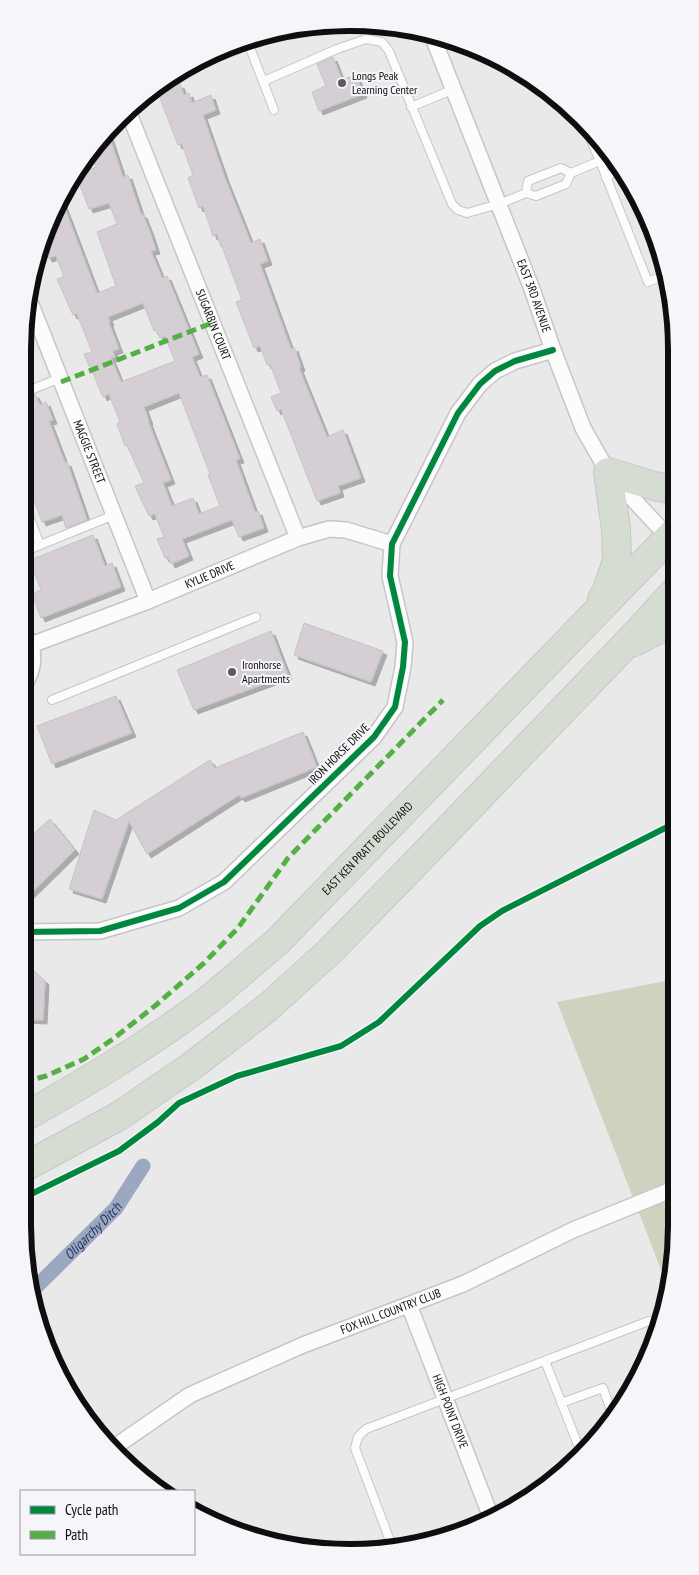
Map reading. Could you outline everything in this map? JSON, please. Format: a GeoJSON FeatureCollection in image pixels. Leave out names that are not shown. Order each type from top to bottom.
{"type":"FeatureCollection","features":[{"type":"Feature","properties":{"kind":"highway"},"geometry":{"type":"LineString","coordinates":[[591,617],[607,590],[617,561],[616,530],[608,472],[668,489]]}},
{"type":"Feature","properties":{"kind":"highway","name":"EAST KEN PRATT BOULEVARD"},"geometry":{"type":"LineString","coordinates":[[31,1113],[78,1087],[140,1048],[207,1000],[277,942],[668,539]]}},
{"type":"Feature","properties":{"kind":"highway"},"geometry":{"type":"LineString","coordinates":[[31,1163],[119,1116],[193,1066],[267,1008],[330,951],[668,598]]}},
{"type":"Feature","properties":{"kind":"highway"},"geometry":{"type":"LineString","coordinates":[[623,647],[655,631],[668,627]]}},
{"type":"Feature","properties":{"kind":"street","name":"EAST 3RD AVENUE"},"geometry":{"type":"LineString","coordinates":[[436,43],[532,289],[583,428],[608,472],[668,531]]}},
{"type":"Feature","properties":{"kind":"street","name":"SUGARBIN COURT"},"geometry":{"type":"LineString","coordinates":[[131,118],[298,538]]}},
{"type":"Feature","properties":{"kind":"street","name":"MAGGIE STREET"},"geometry":{"type":"LineString","coordinates":[[34,311],[148,601]]}},
{"type":"Feature","properties":{"kind":"street","name":"IRON HORSE DRIVE"},"geometry":{"type":"LineString","coordinates":[[31,932],[100,931],[179,908],[224,882],[374,737],[395,707],[403,667],[405,642],[390,576],[392,544],[458,413],[480,384],[495,371],[515,361],[553,350]]}},
{"type":"Feature","properties":{"kind":"street","name":"KYLIE DRIVE"},"geometry":{"type":"LineString","coordinates":[[31,638],[148,601],[298,538],[329,528],[346,530],[392,544]]}},
{"type":"Feature","properties":{"kind":"street"},"geometry":{"type":"LineString","coordinates":[[31,648],[33,666],[31,671]]}},
{"type":"Feature","properties":{"kind":"street","name":"FOX HILL COUNTRY CLUB"},"geometry":{"type":"LineString","coordinates":[[118,1444],[190,1395],[303,1345],[463,1284],[573,1230],[668,1191]]}},
{"type":"Feature","properties":{"kind":"street","name":"HIGH POINT DRIVE"},"geometry":{"type":"LineString","coordinates":[[409,1304],[489,1512]]}},
{"type":"Feature","properties":{"kind":"lane"},"geometry":{"type":"LineString","coordinates":[[264,81],[337,49],[366,39],[382,42],[389,51],[452,204],[458,210],[467,213],[499,204],[526,193],[536,196],[566,184],[571,173],[600,161]]}},
{"type":"Feature","properties":{"kind":"lane"},"geometry":{"type":"LineString","coordinates":[[250,47],[274,110]]}},
{"type":"Feature","properties":{"kind":"lane"},"geometry":{"type":"LineString","coordinates":[[412,107],[454,89]]}},
{"type":"Feature","properties":{"kind":"lane"},"geometry":{"type":"LineString","coordinates":[[597,150],[606,178],[648,282],[660,277]]}},
{"type":"Feature","properties":{"kind":"lane"},"geometry":{"type":"LineString","coordinates":[[526,193],[528,181],[561,168],[571,173]]}},
{"type":"Feature","properties":{"kind":"lane"},"geometry":{"type":"LineString","coordinates":[[606,178],[613,172]]}},
{"type":"Feature","properties":{"kind":"lane"},"geometry":{"type":"LineString","coordinates":[[31,389],[60,378]]}},
{"type":"Feature","properties":{"kind":"lane"},"geometry":{"type":"LineString","coordinates":[[31,548],[114,516]]}},
{"type":"Feature","properties":{"kind":"lane"},"geometry":{"type":"LineString","coordinates":[[31,522],[40,545]]}},
{"type":"Feature","properties":{"kind":"lane"},"geometry":{"type":"LineString","coordinates":[[52,700],[256,617]]}},
{"type":"Feature","properties":{"kind":"lane"},"geometry":{"type":"LineString","coordinates":[[390,1541],[355,1448],[358,1437],[366,1429],[650,1321]]}},
{"type":"Feature","properties":{"kind":"lane"},"geometry":{"type":"LineString","coordinates":[[545,1361],[579,1447]]}},
{"type":"Feature","properties":{"kind":"lane"},"geometry":{"type":"LineString","coordinates":[[561,1404],[602,1388],[610,1408]]}},
{"type":"Feature","properties":{"kind":"green space"},"geometry":{"type":"Polygon","coordinates":[[[668,981],[668,1226],[664,1276],[557,1002],[668,981]]]}},
{"type":"Feature","properties":{"kind":"building","name":"Longs Peak Learning Center"},"geometry":{"type":"Polygon","coordinates":[[[333,57],[342,80],[356,75],[363,94],[319,111],[312,92],[326,86],[317,64],[333,57]]]}},
{"type":"Feature","properties":{"kind":"building"},"geometry":{"type":"Polygon","coordinates":[[[180,84],[184,95],[189,93],[192,103],[211,95],[216,110],[203,115],[225,178],[251,243],[260,239],[268,261],[260,264],[291,349],[294,347],[301,367],[299,368],[327,437],[343,430],[361,478],[338,486],[340,493],[317,501],[281,409],[277,411],[271,397],[281,393],[270,364],[267,365],[260,346],[254,348],[236,302],[242,300],[222,246],[217,234],[213,236],[203,206],[199,208],[188,178],[193,175],[182,144],[178,145],[159,95],[180,84]]]}},
{"type":"Feature","properties":{"kind":"building"},"geometry":{"type":"Polygon","coordinates":[[[110,139],[123,177],[128,175],[141,214],[143,214],[150,232],[156,250],[151,251],[162,278],[167,276],[199,354],[192,357],[200,377],[207,375],[240,459],[236,460],[255,512],[258,511],[264,528],[239,537],[232,520],[182,539],[189,556],[171,564],[168,557],[165,558],[157,539],[164,537],[155,514],[149,516],[135,486],[144,483],[127,445],[125,446],[117,424],[120,422],[109,394],[103,397],[84,354],[92,352],[77,314],[73,315],[57,279],[64,277],[56,256],[48,258],[46,253],[65,208],[97,293],[116,286],[97,232],[117,224],[109,203],[89,209],[79,182],[87,171],[96,167],[94,160],[110,139]],[[143,303],[108,317],[119,349],[113,351],[115,357],[111,358],[121,382],[175,361],[165,336],[160,338],[156,330],[154,331],[143,303]],[[179,393],[144,407],[171,480],[163,483],[172,506],[193,498],[199,514],[220,506],[208,475],[210,474],[179,393]]]}},
{"type":"Feature","properties":{"kind":"building"},"geometry":{"type":"Polygon","coordinates":[[[35,394],[40,405],[46,402],[53,420],[49,421],[65,463],[67,462],[87,520],[66,528],[62,515],[42,522],[31,492],[31,396],[35,394]]]}},
{"type":"Feature","properties":{"kind":"building"},"geometry":{"type":"Polygon","coordinates":[[[93,535],[105,566],[112,563],[121,587],[41,618],[32,594],[41,590],[31,560],[93,535]]]}},
{"type":"Feature","properties":{"kind":"building","name":"Ironhorse Apartments"},"geometry":{"type":"Polygon","coordinates":[[[304,623],[383,651],[371,682],[294,655],[304,623]]]}},
{"type":"Feature","properties":{"kind":"building","name":"Ironhorse Apartments"},"geometry":{"type":"Polygon","coordinates":[[[271,631],[288,675],[194,710],[177,670],[271,631]]]}},
{"type":"Feature","properties":{"kind":"building"},"geometry":{"type":"Polygon","coordinates":[[[116,696],[132,733],[52,764],[37,726],[116,696]]]}},
{"type":"Feature","properties":{"kind":"building"},"geometry":{"type":"Polygon","coordinates":[[[303,732],[317,767],[241,798],[239,795],[147,854],[129,821],[102,899],[69,889],[94,810],[116,820],[210,760],[215,768],[303,732]]]}},
{"type":"Feature","properties":{"kind":"building"},"geometry":{"type":"Polygon","coordinates":[[[50,819],[75,850],[31,893],[31,836],[50,819]]]}},
{"type":"Feature","properties":{"kind":"building"},"geometry":{"type":"Polygon","coordinates":[[[31,968],[45,981],[43,1020],[31,1019],[31,968]]]}},
{"type":"Feature","properties":{"kind":"waterway","name":"Oligarchy Ditch"},"geometry":{"type":"LineString","coordinates":[[37,1286],[116,1208],[143,1166]]}},
{"type":"Feature","properties":{"kind":"marked path"},"geometry":{"type":"LineString","coordinates":[[61,382],[212,323]]}},
{"type":"Feature","properties":{"kind":"marked path"},"geometry":{"type":"LineString","coordinates":[[31,1080],[46,1076],[84,1059],[156,1005],[204,963],[238,928],[288,858],[443,700]]}},
{"type":"Feature","properties":{"kind":"cycle path"},"geometry":{"type":"LineString","coordinates":[[31,932],[100,931],[179,908],[224,882],[374,737],[395,707],[403,667],[405,642],[390,576],[392,544],[458,413],[480,384],[495,371],[515,361],[553,350]]}},
{"type":"Feature","properties":{"kind":"cycle path"},"geometry":{"type":"LineString","coordinates":[[31,1194],[119,1151],[158,1122],[179,1103],[237,1076],[341,1046],[379,1022],[480,926],[502,911],[668,827]]}},
{"type":"Feature","properties":{"kind":"place","name":"Longs Peak Learning Center"},"geometry":{"type":"Point","coordinates":[342,83]}},
{"type":"Feature","properties":{"kind":"place","name":"Ironhorse Apartments"},"geometry":{"type":"Point","coordinates":[232,672]}}]}
